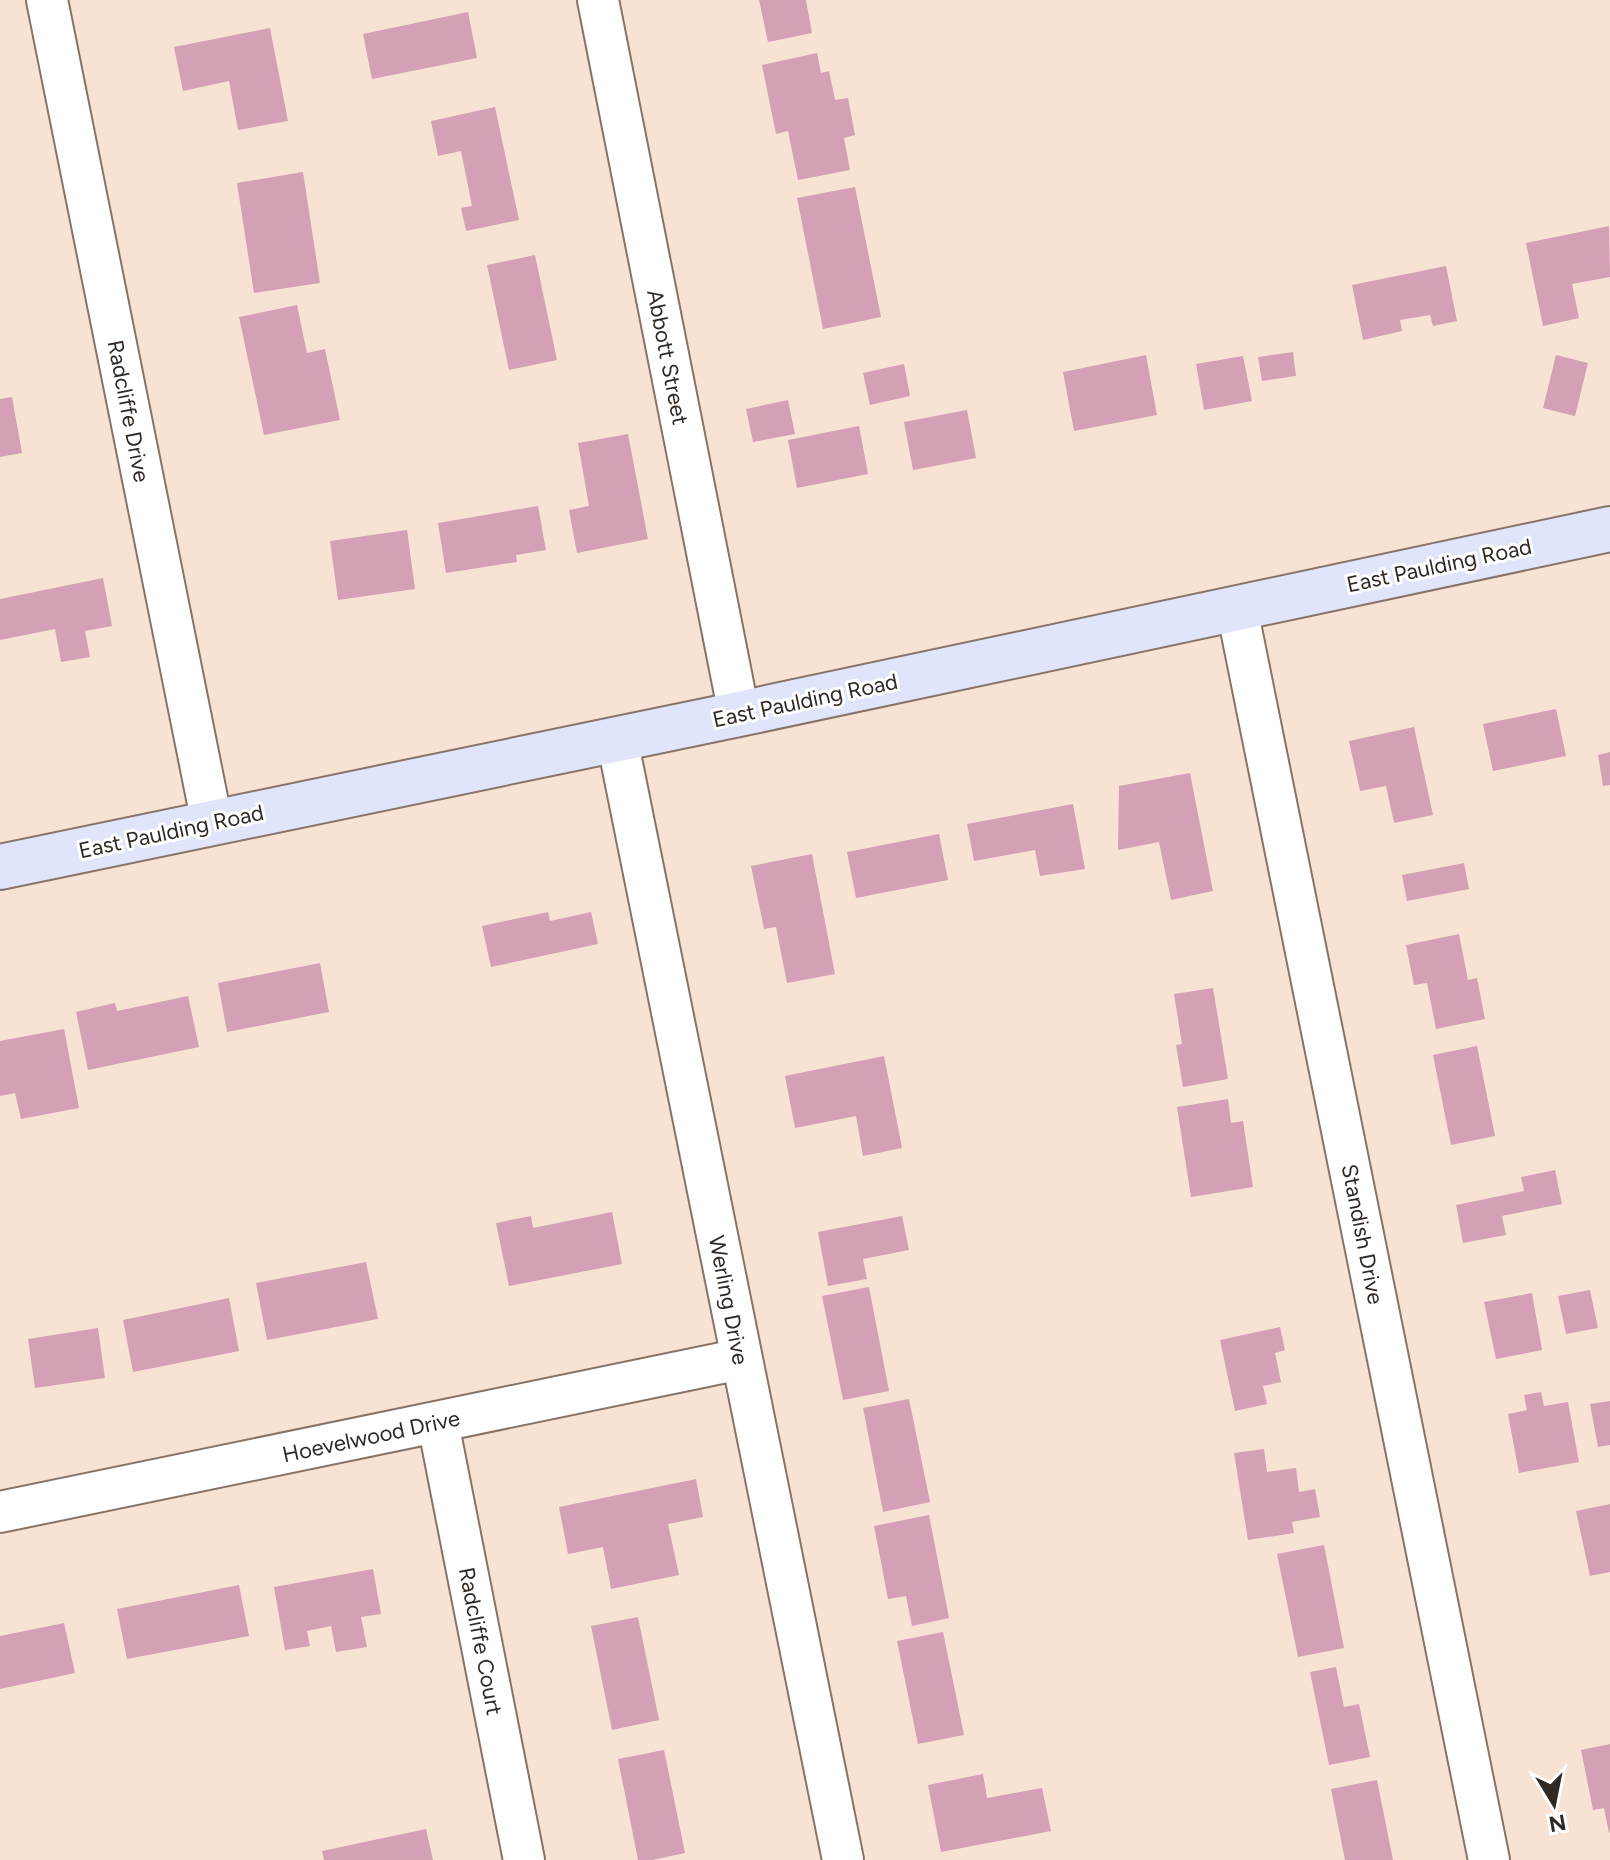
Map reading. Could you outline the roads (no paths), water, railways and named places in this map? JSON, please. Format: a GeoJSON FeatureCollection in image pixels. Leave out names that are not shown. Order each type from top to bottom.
{"type":"FeatureCollection","features":[{"type":"Feature","properties":{"kind":"main road","name":"East Paulding Road"},"geometry":{"type":"LineString","coordinates":[[0,867],[1610,529]]}},
{"type":"Feature","properties":{"kind":"street","name":"Radcliffe Drive"},"geometry":{"type":"LineString","coordinates":[[47,0],[212,823]]}},
{"type":"Feature","properties":{"kind":"street","name":"Abbott Street"},"geometry":{"type":"LineString","coordinates":[[598,0],[739,714]]}},
{"type":"Feature","properties":{"kind":"street","name":"Standish Drive"},"geometry":{"type":"LineString","coordinates":[[1237,609],[1489,1860]]}},
{"type":"Feature","properties":{"kind":"street","name":"Werling Drive"},"geometry":{"type":"LineString","coordinates":[[617,739],[843,1860]]}},
{"type":"Feature","properties":{"kind":"street","name":"Hoevelwood Drive"},"geometry":{"type":"LineString","coordinates":[[0,1512],[741,1359]]}},
{"type":"Feature","properties":{"kind":"street","name":"Radcliffe Court"},"geometry":{"type":"LineString","coordinates":[[438,1423],[524,1860]]}}]}
